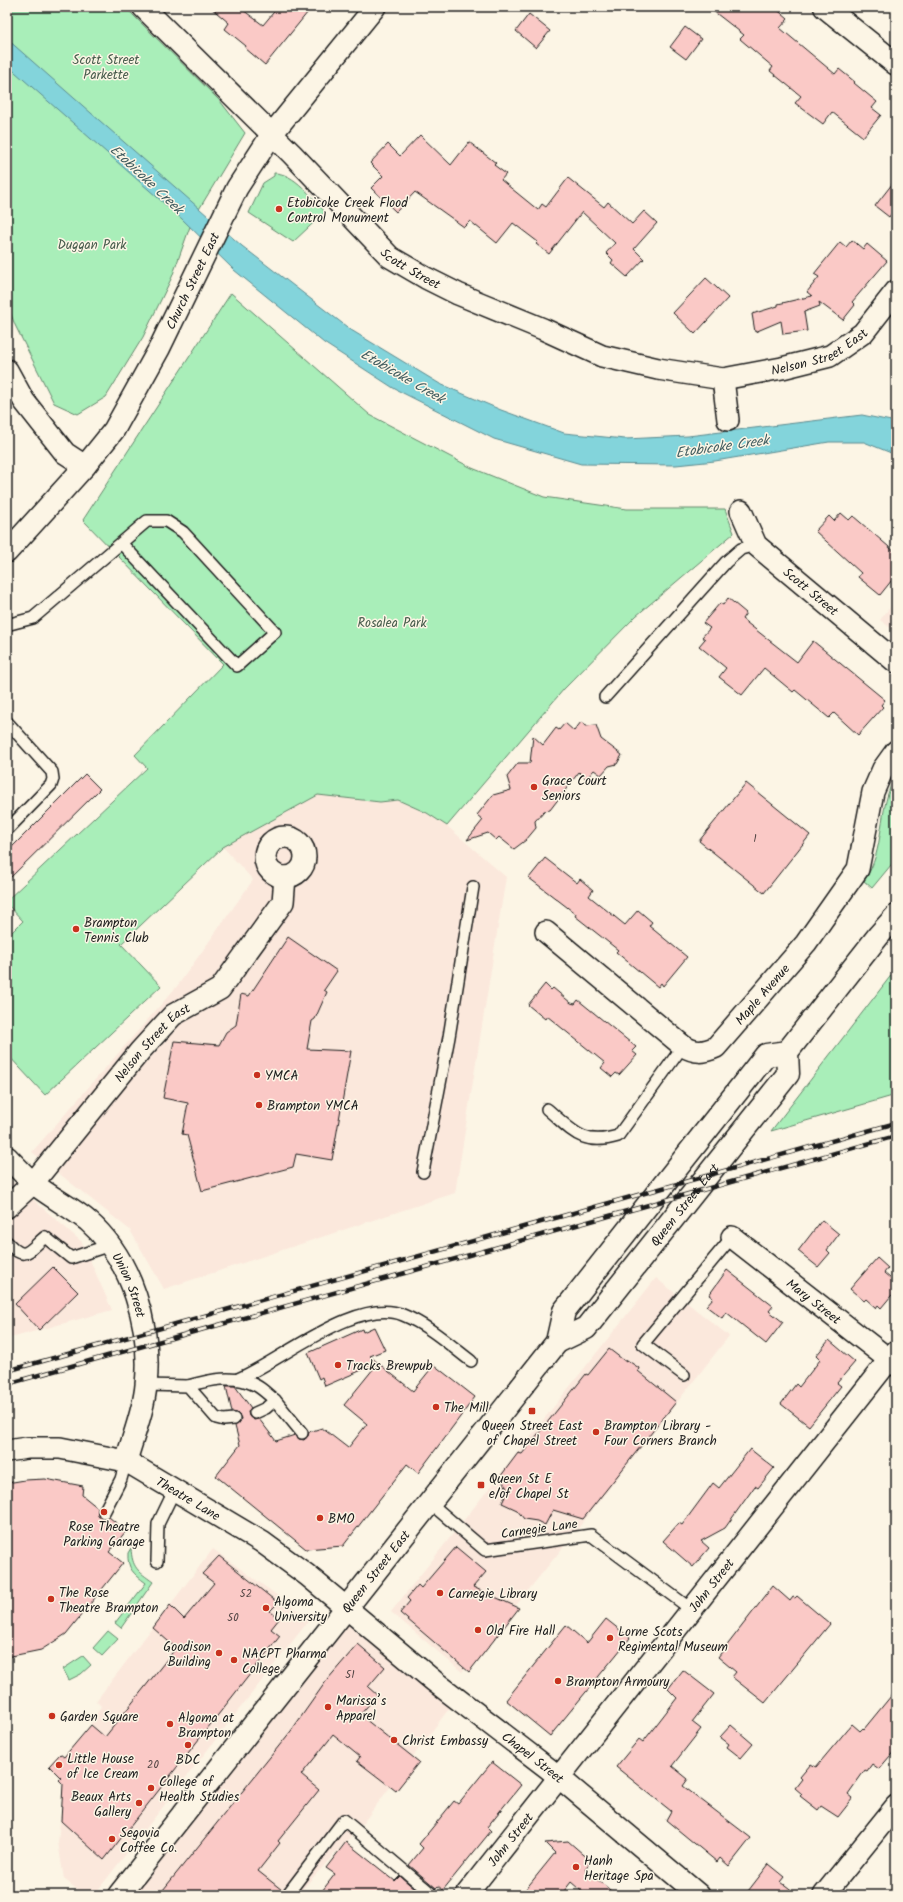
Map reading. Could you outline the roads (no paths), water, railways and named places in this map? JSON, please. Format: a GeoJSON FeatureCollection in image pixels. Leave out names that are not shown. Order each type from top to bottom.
{"type":"FeatureCollection","features":[{"type":"Feature","properties":{"kind":"main road"},"geometry":{"type":"LineString","coordinates":[[825,7],[896,64]]}},
{"type":"Feature","properties":{"kind":"main road"},"geometry":{"type":"LineString","coordinates":[[786,1052],[879,935],[896,916]]}},
{"type":"Feature","properties":{"kind":"main road","name":"Queen Street East"},"geometry":{"type":"LineString","coordinates":[[119,1895],[557,1342],[564,1311],[598,1267],[766,1055],[786,1052],[788,1074],[773,1093],[586,1328],[557,1342]]}},
{"type":"Feature","properties":{"kind":"street","name":"Scott Street"},"geometry":{"type":"LineString","coordinates":[[143,7],[272,134],[390,257],[426,278],[458,294],[543,329],[602,356],[658,369],[723,378]]}},
{"type":"Feature","properties":{"kind":"street","name":"Church Street East"},"geometry":{"type":"LineString","coordinates":[[7,552],[85,466],[114,430],[159,349],[237,188],[272,134],[375,7]]}},
{"type":"Feature","properties":{"kind":"street","name":"Nelson Street East"},"geometry":{"type":"LineString","coordinates":[[723,378],[830,356],[863,333],[896,291]]}},
{"type":"Feature","properties":{"kind":"street"},"geometry":{"type":"LineString","coordinates":[[7,370],[24,400],[65,453],[85,466]]}},
{"type":"Feature","properties":{"kind":"street"},"geometry":{"type":"LineString","coordinates":[[723,378],[728,420]]}},
{"type":"Feature","properties":{"kind":"street","name":"Scott Street"},"geometry":{"type":"LineString","coordinates":[[741,511],[756,545],[896,662]]}},
{"type":"Feature","properties":{"kind":"street","name":"Maple Avenue"},"geometry":{"type":"LineString","coordinates":[[546,932],[683,1046],[689,1050],[704,1053],[716,1047],[806,943],[858,869],[873,792],[883,769],[896,751]]}},
{"type":"Feature","properties":{"kind":"street","name":"Nelson Street East"},"geometry":{"type":"LineString","coordinates":[[7,1207],[33,1183],[140,1052],[174,1015],[220,989],[283,902],[285,877]]}},
{"type":"Feature","properties":{"kind":"street","name":"Union Street"},"geometry":{"type":"LineString","coordinates":[[7,1157],[33,1183],[88,1221],[110,1245],[130,1282],[142,1321],[146,1348],[146,1385],[126,1461]]}},
{"type":"Feature","properties":{"kind":"street","name":"Mary Street"},"geometry":{"type":"LineString","coordinates":[[732,1238],[894,1358]]}},
{"type":"Feature","properties":{"kind":"street","name":"John Street"},"geometry":{"type":"LineString","coordinates":[[466,1895],[894,1358]]}},
{"type":"Feature","properties":{"kind":"street","name":"Theatre Lane"},"geometry":{"type":"LineString","coordinates":[[7,1451],[27,1448],[60,1448],[126,1461],[262,1542],[307,1575],[346,1608]]}},
{"type":"Feature","properties":{"kind":"street","name":"Chapel Street"},"geometry":{"type":"LineString","coordinates":[[346,1608],[434,1681],[560,1778],[699,1895]]}},
{"type":"Feature","properties":{"kind":"street"},"geometry":{"type":"LineString","coordinates":[[824,1895],[896,1806]]}},
{"type":"Feature","properties":{"kind":"lane"},"geometry":{"type":"LineString","coordinates":[[7,622],[10,624],[33,618],[147,521],[166,521],[183,532],[275,632],[237,666],[121,544]]}},
{"type":"Feature","properties":{"kind":"lane"},"geometry":{"type":"LineString","coordinates":[[605,697],[726,562],[741,549],[756,545]]}},
{"type":"Feature","properties":{"kind":"lane"},"geometry":{"type":"LineString","coordinates":[[7,722],[52,772],[53,779],[51,785],[7,830]]}},
{"type":"Feature","properties":{"kind":"lane"},"geometry":{"type":"LineString","coordinates":[[423,1172],[449,1037],[473,887]]}},
{"type":"Feature","properties":{"kind":"lane"},"geometry":{"type":"LineString","coordinates":[[547,1109],[582,1138],[605,1140],[618,1136],[683,1046]]}},
{"type":"Feature","properties":{"kind":"lane"},"geometry":{"type":"LineString","coordinates":[[7,1242],[17,1253],[21,1254],[30,1251],[45,1238],[71,1258],[110,1245]]}},
{"type":"Feature","properties":{"kind":"lane"},"geometry":{"type":"LineString","coordinates":[[684,1376],[643,1344],[732,1238]]}},
{"type":"Feature","properties":{"kind":"lane"},"geometry":{"type":"LineString","coordinates":[[238,1379],[256,1372],[336,1324],[356,1315],[374,1312],[390,1312],[407,1317],[429,1330],[471,1361]]}},
{"type":"Feature","properties":{"kind":"lane"},"geometry":{"type":"LineString","coordinates":[[146,1385],[188,1386],[210,1379],[238,1379],[255,1385],[275,1400],[302,1433]]}},
{"type":"Feature","properties":{"kind":"lane"},"geometry":{"type":"LineString","coordinates":[[188,1386],[216,1418],[224,1420],[234,1419]]}},
{"type":"Feature","properties":{"kind":"lane"},"geometry":{"type":"LineString","coordinates":[[255,1413],[266,1408],[275,1400]]}},
{"type":"Feature","properties":{"kind":"lane"},"geometry":{"type":"LineString","coordinates":[[104,1512],[122,1479],[126,1461]]}},
{"type":"Feature","properties":{"kind":"lane"},"geometry":{"type":"LineString","coordinates":[[157,1561],[158,1524],[175,1490]]}},
{"type":"Feature","properties":{"kind":"lane","name":"Carnegie Lane"},"geometry":{"type":"LineString","coordinates":[[430,1503],[485,1550],[591,1535],[692,1610]]}},
{"type":"Feature","properties":{"kind":"lane"},"geometry":{"type":"LineString","coordinates":[[286,1895],[344,1820],[433,1895]]}},
{"type":"Feature","properties":{"kind":"water","name":"Etobicoke Creek"},"geometry":{"type":"Polygon","coordinates":[[[7,39],[242,246],[351,330],[440,384],[501,410],[564,433],[625,439],[688,436],[862,415],[896,422],[896,455],[864,442],[829,442],[715,461],[676,465],[581,464],[494,439],[395,389],[324,343],[234,270],[182,219],[7,65],[7,39]]]}},
{"type":"Feature","properties":{"kind":"railway"},"geometry":{"type":"LineString","coordinates":[[7,1371],[896,1123]]}},
{"type":"Feature","properties":{"kind":"railway"},"geometry":{"type":"LineString","coordinates":[[7,1384],[896,1136]]}},
{"type":"Feature","properties":{"kind":"place","name":"Etobicoke Creek Flood Control Monument"},"geometry":{"type":"Point","coordinates":[279,209]}},
{"type":"Feature","properties":{"kind":"place","name":"Grace Court Seniors"},"geometry":{"type":"Point","coordinates":[534,787]}},
{"type":"Feature","properties":{"kind":"place","name":"Brampton Tennis Club"},"geometry":{"type":"Point","coordinates":[76,929]}},
{"type":"Feature","properties":{"kind":"place","name":"YMCA"},"geometry":{"type":"Point","coordinates":[257,1075]}},
{"type":"Feature","properties":{"kind":"place","name":"Brampton YMCA"},"geometry":{"type":"Point","coordinates":[259,1105]}},
{"type":"Feature","properties":{"kind":"place","name":"Tracks Brewpub"},"geometry":{"type":"Point","coordinates":[338,1365]}},
{"type":"Feature","properties":{"kind":"place","name":"The Mill"},"geometry":{"type":"Point","coordinates":[436,1407]}},
{"type":"Feature","properties":{"kind":"place","name":"Queen Street East of Chapel Street"},"geometry":{"type":"Point","coordinates":[532,1411]}},
{"type":"Feature","properties":{"kind":"place","name":"Brampton Library - Four Corners Branch"},"geometry":{"type":"Point","coordinates":[596,1432]}},
{"type":"Feature","properties":{"kind":"place","name":"Queen St E e/of Chapel St"},"geometry":{"type":"Point","coordinates":[481,1485]}},
{"type":"Feature","properties":{"kind":"place","name":"Rose Theatre Parking Garage"},"geometry":{"type":"Point","coordinates":[104,1512]}},
{"type":"Feature","properties":{"kind":"place","name":"BMO"},"geometry":{"type":"Point","coordinates":[320,1518]}},
{"type":"Feature","properties":{"kind":"place","name":"Carnegie Library"},"geometry":{"type":"Point","coordinates":[440,1593]}},
{"type":"Feature","properties":{"kind":"place","name":"The Rose Theatre Brampton"},"geometry":{"type":"Point","coordinates":[51,1599]}},
{"type":"Feature","properties":{"kind":"place","name":"Algoma University"},"geometry":{"type":"Point","coordinates":[266,1608]}},
{"type":"Feature","properties":{"kind":"place","name":"Old Fire Hall"},"geometry":{"type":"Point","coordinates":[478,1630]}},
{"type":"Feature","properties":{"kind":"place","name":"Lorne Scots Regimental Museum"},"geometry":{"type":"Point","coordinates":[610,1638]}},
{"type":"Feature","properties":{"kind":"place","name":"Goodison Building"},"geometry":{"type":"Point","coordinates":[219,1653]}},
{"type":"Feature","properties":{"kind":"place","name":"NACPT Pharma College"},"geometry":{"type":"Point","coordinates":[234,1660]}},
{"type":"Feature","properties":{"kind":"place","name":"Brampton Armoury"},"geometry":{"type":"Point","coordinates":[558,1681]}},
{"type":"Feature","properties":{"kind":"place","name":"Marissa’s Apparel"},"geometry":{"type":"Point","coordinates":[328,1707]}},
{"type":"Feature","properties":{"kind":"place","name":"Garden Square"},"geometry":{"type":"Point","coordinates":[52,1716]}},
{"type":"Feature","properties":{"kind":"place","name":"Algoma at Brampton"},"geometry":{"type":"Point","coordinates":[170,1724]}},
{"type":"Feature","properties":{"kind":"place","name":"Christ Embassy"},"geometry":{"type":"Point","coordinates":[394,1740]}},
{"type":"Feature","properties":{"kind":"place","name":"BDC"},"geometry":{"type":"Point","coordinates":[188,1745]}},
{"type":"Feature","properties":{"kind":"place","name":"Little House of Ice Cream"},"geometry":{"type":"Point","coordinates":[59,1765]}},
{"type":"Feature","properties":{"kind":"place","name":"College of Health Studies"},"geometry":{"type":"Point","coordinates":[151,1788]}},
{"type":"Feature","properties":{"kind":"place","name":"Beaux Arts Gallery"},"geometry":{"type":"Point","coordinates":[139,1803]}},
{"type":"Feature","properties":{"kind":"place","name":"Segovia Coffee Co."},"geometry":{"type":"Point","coordinates":[112,1839]}},
{"type":"Feature","properties":{"kind":"place","name":"Hanh Heritage Spa"},"geometry":{"type":"Point","coordinates":[576,1867]}},
{"type":"Feature","properties":{"kind":"park label","name":"Scott Street Parkette"},"geometry":{"type":"Point","coordinates":[106,66]}},
{"type":"Feature","properties":{"kind":"park label","name":"Duggan Park"},"geometry":{"type":"Point","coordinates":[92,244]}},
{"type":"Feature","properties":{"kind":"park label","name":"Rosalea Park"},"geometry":{"type":"Point","coordinates":[392,622]}}]}
